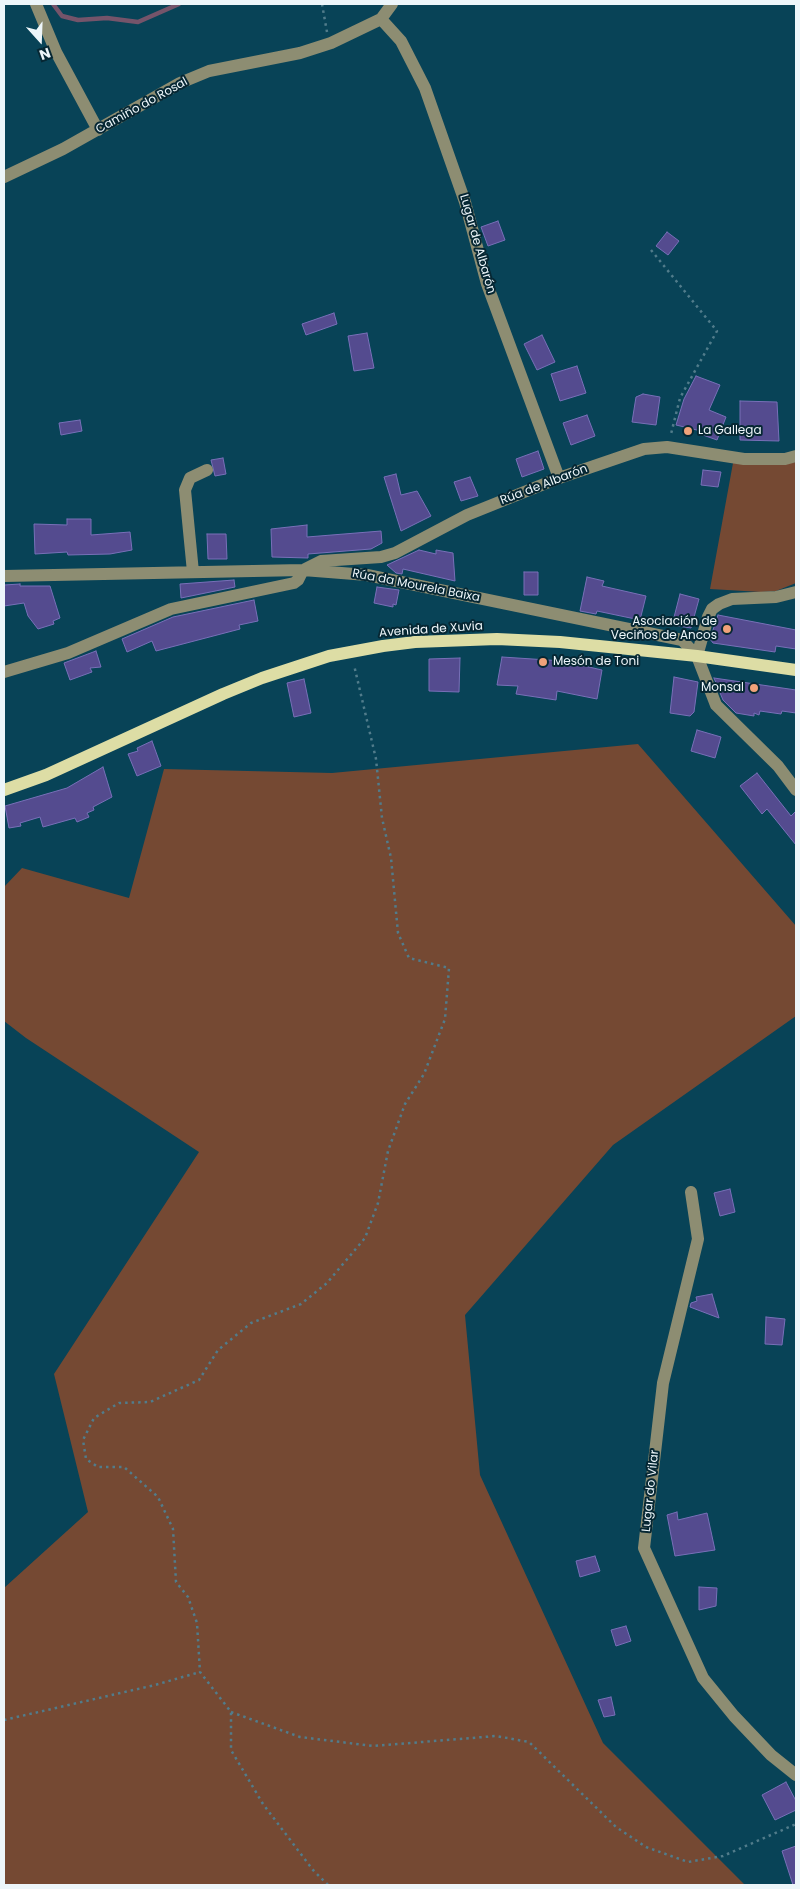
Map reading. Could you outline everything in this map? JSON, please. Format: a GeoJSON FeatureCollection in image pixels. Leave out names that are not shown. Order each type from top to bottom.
{"type":"FeatureCollection","features":[{"type":"Feature","properties":{"kind":"main road","name":"Avenida de Xuvia"},"geometry":{"type":"LineString","coordinates":[[4,790],[63,768],[223,694],[303,664],[351,651],[415,642],[497,640],[560,642],[697,656],[796,670]]}},
{"type":"Feature","properties":{"kind":"street"},"geometry":{"type":"LineString","coordinates":[[36,4],[56,52],[98,130]]}},
{"type":"Feature","properties":{"kind":"street","name":"Camiño do Rosal"},"geometry":{"type":"LineString","coordinates":[[4,177],[63,150],[180,83],[209,71],[300,53],[331,43],[381,19],[392,4]]}},
{"type":"Feature","properties":{"kind":"street","name":"Lugar de Albarón"},"geometry":{"type":"LineString","coordinates":[[381,19],[401,41],[425,88],[465,202],[487,284],[559,478]]}},
{"type":"Feature","properties":{"kind":"street","name":"Rúa de Albarón"},"geometry":{"type":"LineString","coordinates":[[303,570],[321,561],[381,557],[395,553],[467,515],[559,478],[644,449],[667,447],[744,459],[785,459],[796,456]]}},
{"type":"Feature","properties":{"kind":"street"},"geometry":{"type":"LineString","coordinates":[[193,572],[185,490],[190,478],[194,474],[207,470]]}},
{"type":"Feature","properties":{"kind":"street"},"geometry":{"type":"LineString","coordinates":[[4,672],[68,653],[171,609],[294,583],[298,580],[303,570]]}},
{"type":"Feature","properties":{"kind":"street","name":"Rúa da Mourela Baixa"},"geometry":{"type":"LineString","coordinates":[[4,576],[303,570],[367,575],[682,640],[697,656]]}},
{"type":"Feature","properties":{"kind":"street"},"geometry":{"type":"LineString","coordinates":[[796,592],[776,597],[732,600],[719,604],[712,609],[708,617],[697,656],[716,705],[778,766],[796,790]]}},
{"type":"Feature","properties":{"kind":"street","name":"Lugar do Vilar"},"geometry":{"type":"LineString","coordinates":[[691,1192],[698,1239],[663,1383],[644,1548],[703,1678],[771,1755],[796,1775]]}},
{"type":"Feature","properties":{"kind":"path"},"geometry":{"type":"LineString","coordinates":[[322,4],[326,28]]}},
{"type":"Feature","properties":{"kind":"path"},"geometry":{"type":"LineString","coordinates":[[651,250],[717,331],[680,398],[667,447]]}},
{"type":"Feature","properties":{"kind":"path"},"geometry":{"type":"LineString","coordinates":[[351,651],[376,759],[382,818],[391,858],[398,933],[409,958],[449,968],[444,1019],[424,1074],[405,1104],[399,1120],[388,1151],[378,1203],[365,1238],[327,1284],[301,1304],[251,1323],[218,1350],[199,1380],[150,1402],[119,1403],[94,1418],[83,1440],[86,1459],[98,1467],[124,1467],[158,1497],[173,1528],[176,1582],[188,1597],[197,1623],[200,1672],[231,1712],[300,1737],[373,1746],[496,1736],[529,1742],[616,1827],[646,1847],[688,1862],[723,1856],[796,1824]]}},
{"type":"Feature","properties":{"kind":"path"},"geometry":{"type":"LineString","coordinates":[[4,1720],[155,1685],[200,1672]]}},
{"type":"Feature","properties":{"kind":"path"},"geometry":{"type":"LineString","coordinates":[[231,1712],[231,1750],[263,1804],[313,1870],[328,1885]]}},
{"type":"Feature","properties":{"kind":"shaded area"},"geometry":{"type":"Polygon","coordinates":[[[796,462],[796,583],[776,591],[710,589],[733,463],[770,465],[796,462]]]}},
{"type":"Feature","properties":{"kind":"shaded area"},"geometry":{"type":"Polygon","coordinates":[[[638,744],[796,926],[796,1016],[613,1145],[465,1315],[480,1475],[603,1743],[745,1885],[4,1885],[4,1588],[88,1512],[54,1374],[199,1152],[26,1038],[4,1021],[4,887],[22,868],[129,898],[164,769],[332,773],[638,744]]]}},
{"type":"Feature","properties":{"kind":"building"},"geometry":{"type":"Polygon","coordinates":[[[498,221],[505,240],[488,246],[481,227],[498,221]]]}},
{"type":"Feature","properties":{"kind":"building"},"geometry":{"type":"Polygon","coordinates":[[[667,232],[679,241],[668,255],[656,246],[667,232]]]}},
{"type":"Feature","properties":{"kind":"building"},"geometry":{"type":"Polygon","coordinates":[[[334,313],[337,324],[306,335],[302,324],[334,313]]]}},
{"type":"Feature","properties":{"kind":"building"},"geometry":{"type":"Polygon","coordinates":[[[367,333],[374,368],[354,371],[348,336],[367,333]]]}},
{"type":"Feature","properties":{"kind":"building"},"geometry":{"type":"Polygon","coordinates":[[[542,335],[555,362],[537,370],[524,344],[542,335]]]}},
{"type":"Feature","properties":{"kind":"building"},"geometry":{"type":"Polygon","coordinates":[[[577,366],[586,393],[560,401],[551,374],[577,366]]]}},
{"type":"Feature","properties":{"kind":"building"},"geometry":{"type":"Polygon","coordinates":[[[696,376],[720,385],[709,410],[726,417],[717,440],[700,434],[701,431],[676,425],[684,399],[696,376]]]}},
{"type":"Feature","properties":{"kind":"building"},"geometry":{"type":"Polygon","coordinates":[[[643,394],[660,397],[656,425],[632,422],[636,397],[643,394]]]}},
{"type":"Feature","properties":{"kind":"building"},"geometry":{"type":"Polygon","coordinates":[[[740,401],[777,402],[779,441],[740,440],[740,401]]]}},
{"type":"Feature","properties":{"kind":"building"},"geometry":{"type":"Polygon","coordinates":[[[587,415],[595,436],[571,445],[563,423],[587,415]]]}},
{"type":"Feature","properties":{"kind":"building"},"geometry":{"type":"Polygon","coordinates":[[[80,420],[82,431],[61,435],[59,423],[80,420]]]}},
{"type":"Feature","properties":{"kind":"building"},"geometry":{"type":"Polygon","coordinates":[[[538,451],[544,469],[522,477],[516,459],[538,451]]]}},
{"type":"Feature","properties":{"kind":"building"},"geometry":{"type":"Polygon","coordinates":[[[223,458],[226,474],[215,476],[211,460],[223,458]]]}},
{"type":"Feature","properties":{"kind":"building"},"geometry":{"type":"Polygon","coordinates":[[[703,470],[721,472],[718,487],[701,485],[703,470]]]}},
{"type":"Feature","properties":{"kind":"building"},"geometry":{"type":"Polygon","coordinates":[[[396,474],[401,495],[417,491],[431,516],[401,531],[384,477],[396,474]]]}},
{"type":"Feature","properties":{"kind":"building"},"geometry":{"type":"Polygon","coordinates":[[[470,477],[478,496],[461,501],[454,482],[470,477]]]}},
{"type":"Feature","properties":{"kind":"building"},"geometry":{"type":"Polygon","coordinates":[[[67,519],[91,519],[91,535],[130,532],[132,550],[110,554],[68,555],[67,552],[35,554],[34,524],[67,525],[67,519]]]}},
{"type":"Feature","properties":{"kind":"building"},"geometry":{"type":"Polygon","coordinates":[[[307,525],[307,537],[381,531],[382,543],[371,549],[308,554],[308,558],[272,557],[271,529],[307,525]]]}},
{"type":"Feature","properties":{"kind":"building"},"geometry":{"type":"Polygon","coordinates":[[[207,534],[226,534],[227,559],[208,559],[207,534]]]}},
{"type":"Feature","properties":{"kind":"building"},"geometry":{"type":"Polygon","coordinates":[[[419,550],[436,554],[436,550],[453,553],[455,581],[403,569],[402,574],[396,573],[387,565],[419,550]]]}},
{"type":"Feature","properties":{"kind":"building"},"geometry":{"type":"Polygon","coordinates":[[[524,572],[538,572],[538,595],[524,595],[524,572]]]}},
{"type":"Feature","properties":{"kind":"building"},"geometry":{"type":"Polygon","coordinates":[[[587,577],[604,581],[602,586],[646,596],[640,620],[597,611],[596,614],[580,611],[587,577]]]}},
{"type":"Feature","properties":{"kind":"building"},"geometry":{"type":"Polygon","coordinates":[[[234,580],[235,587],[181,598],[180,584],[234,580]]]}},
{"type":"Feature","properties":{"kind":"building"},"geometry":{"type":"Polygon","coordinates":[[[20,584],[20,586],[50,586],[60,618],[53,621],[54,624],[38,629],[28,616],[24,603],[4,606],[4,585],[20,584]]]}},
{"type":"Feature","properties":{"kind":"building"},"geometry":{"type":"Polygon","coordinates":[[[377,587],[399,590],[396,605],[393,604],[393,607],[374,603],[377,587]]]}},
{"type":"Feature","properties":{"kind":"building"},"geometry":{"type":"Polygon","coordinates":[[[680,594],[699,599],[691,628],[672,625],[680,594]]]}},
{"type":"Feature","properties":{"kind":"building"},"geometry":{"type":"Polygon","coordinates":[[[254,600],[258,621],[239,625],[240,629],[156,651],[152,641],[127,652],[122,639],[173,617],[254,600]]]}},
{"type":"Feature","properties":{"kind":"building"},"geometry":{"type":"Polygon","coordinates":[[[718,615],[796,630],[796,649],[776,646],[775,652],[713,643],[710,639],[718,615]]]}},
{"type":"Feature","properties":{"kind":"building"},"geometry":{"type":"Polygon","coordinates":[[[96,651],[101,667],[90,668],[92,672],[70,680],[64,663],[96,651]]]}},
{"type":"Feature","properties":{"kind":"building"},"geometry":{"type":"Polygon","coordinates":[[[502,657],[563,661],[602,670],[597,699],[557,691],[556,700],[516,694],[518,686],[497,685],[502,657]]]}},
{"type":"Feature","properties":{"kind":"building"},"geometry":{"type":"Polygon","coordinates":[[[460,658],[459,692],[429,691],[429,659],[460,658]]]}},
{"type":"Feature","properties":{"kind":"building"},"geometry":{"type":"Polygon","coordinates":[[[674,677],[698,682],[694,712],[690,716],[670,713],[674,677]]]}},
{"type":"Feature","properties":{"kind":"building"},"geometry":{"type":"Polygon","coordinates":[[[714,678],[796,690],[796,713],[782,711],[781,714],[760,711],[759,715],[754,713],[754,716],[736,713],[723,700],[714,678]]]}},
{"type":"Feature","properties":{"kind":"building"},"geometry":{"type":"Polygon","coordinates":[[[304,679],[311,713],[294,717],[287,683],[304,679]]]}},
{"type":"Feature","properties":{"kind":"building"},"geometry":{"type":"Polygon","coordinates":[[[697,730],[721,737],[715,758],[691,751],[697,730]]]}},
{"type":"Feature","properties":{"kind":"building"},"geometry":{"type":"Polygon","coordinates":[[[152,741],[161,766],[137,776],[128,754],[138,751],[137,748],[152,741]]]}},
{"type":"Feature","properties":{"kind":"building"},"geometry":{"type":"Polygon","coordinates":[[[103,767],[112,797],[93,807],[94,810],[87,813],[89,817],[77,822],[75,818],[43,827],[40,817],[20,823],[21,826],[9,828],[5,806],[67,788],[103,767]]]}},
{"type":"Feature","properties":{"kind":"building"},"geometry":{"type":"Polygon","coordinates":[[[757,773],[791,816],[796,811],[796,845],[767,809],[762,814],[740,786],[757,773]]]}},
{"type":"Feature","properties":{"kind":"building"},"geometry":{"type":"Polygon","coordinates":[[[730,1189],[735,1212],[720,1216],[714,1193],[730,1189]]]}},
{"type":"Feature","properties":{"kind":"building"},"geometry":{"type":"Polygon","coordinates":[[[712,1294],[719,1318],[690,1307],[691,1303],[697,1301],[696,1297],[712,1294]]]}},
{"type":"Feature","properties":{"kind":"building"},"geometry":{"type":"Polygon","coordinates":[[[766,1317],[785,1319],[782,1345],[765,1344],[766,1317]]]}},
{"type":"Feature","properties":{"kind":"building"},"geometry":{"type":"Polygon","coordinates":[[[677,1512],[678,1520],[707,1513],[715,1550],[675,1556],[667,1515],[677,1512]]]}},
{"type":"Feature","properties":{"kind":"building"},"geometry":{"type":"Polygon","coordinates":[[[595,1556],[600,1571],[580,1577],[576,1561],[595,1556]]]}},
{"type":"Feature","properties":{"kind":"building"},"geometry":{"type":"Polygon","coordinates":[[[699,1587],[717,1588],[716,1606],[699,1610],[699,1587]]]}},
{"type":"Feature","properties":{"kind":"building"},"geometry":{"type":"Polygon","coordinates":[[[626,1626],[631,1641],[616,1646],[611,1630],[626,1626]]]}},
{"type":"Feature","properties":{"kind":"building"},"geometry":{"type":"Polygon","coordinates":[[[611,1697],[615,1715],[604,1717],[598,1700],[611,1697]]]}},
{"type":"Feature","properties":{"kind":"building"},"geometry":{"type":"Polygon","coordinates":[[[786,1782],[796,1801],[796,1810],[775,1820],[762,1795],[786,1782]]]}},
{"type":"Feature","properties":{"kind":"building"},"geometry":{"type":"Polygon","coordinates":[[[796,1846],[796,1885],[793,1885],[782,1851],[796,1846]]]}},
{"type":"Feature","properties":{"kind":"waterway"},"geometry":{"type":"LineString","coordinates":[[53,4],[62,16],[78,20],[107,18],[138,22],[179,4]]}},
{"type":"Feature","properties":{"kind":"place","name":"La Gallega"},"geometry":{"type":"Point","coordinates":[688,431]}},
{"type":"Feature","properties":{"kind":"place","name":"Asociación de Veciños de Ancos"},"geometry":{"type":"Point","coordinates":[727,629]}},
{"type":"Feature","properties":{"kind":"place","name":"Mesón de Toni"},"geometry":{"type":"Point","coordinates":[543,662]}},
{"type":"Feature","properties":{"kind":"place","name":"Monsal"},"geometry":{"type":"Point","coordinates":[754,688]}}]}
